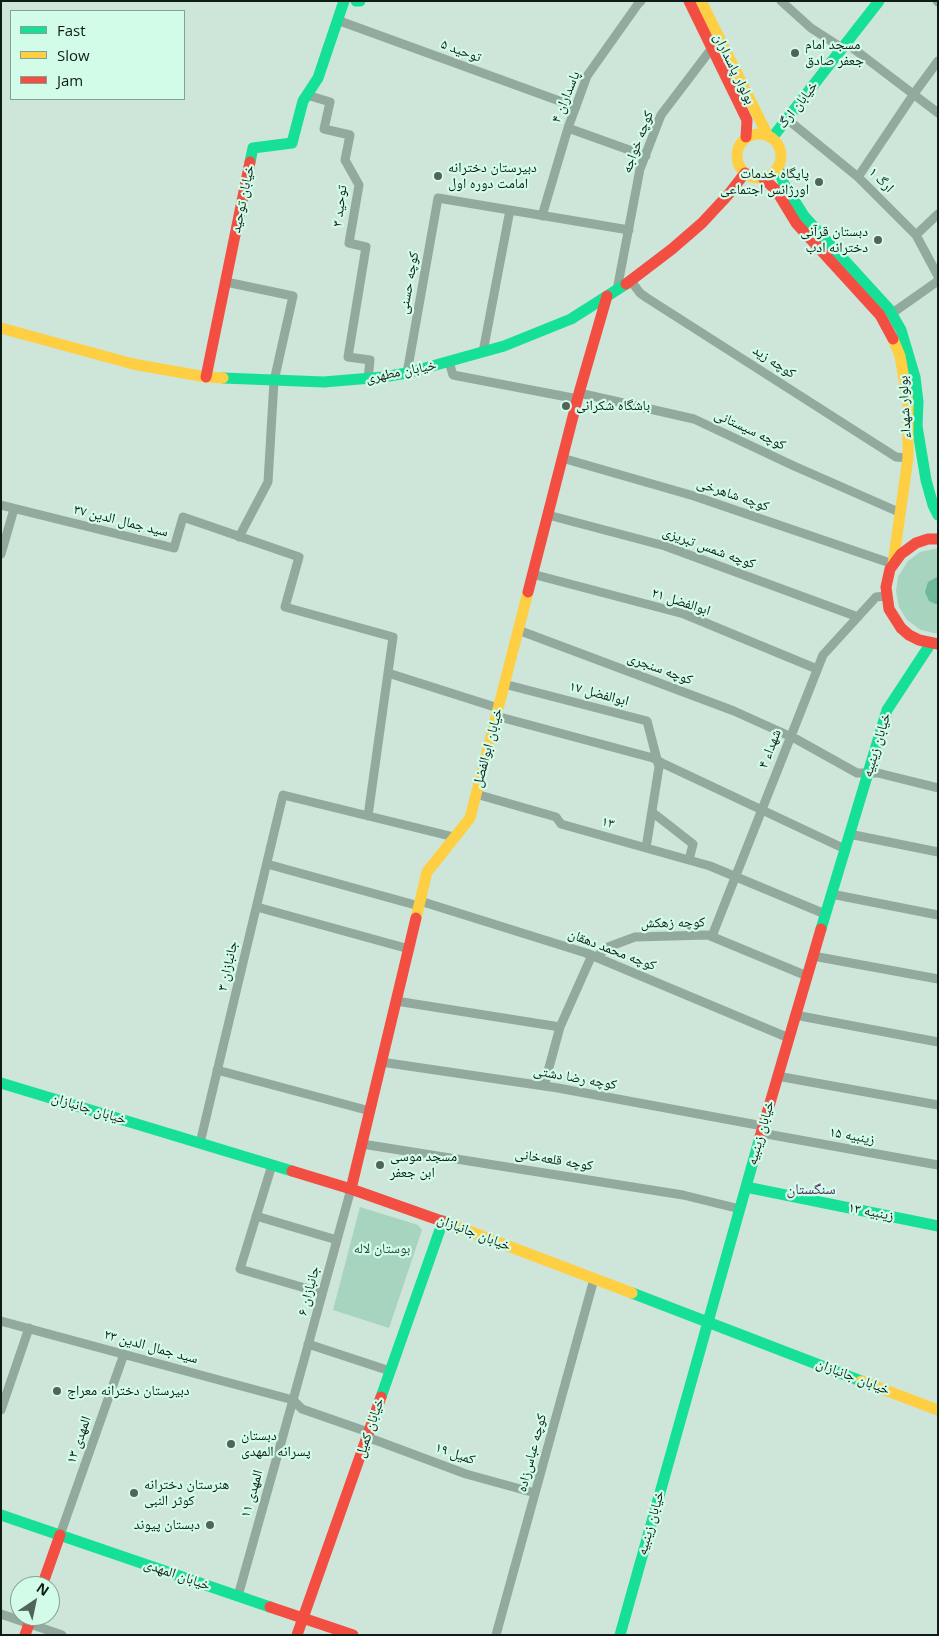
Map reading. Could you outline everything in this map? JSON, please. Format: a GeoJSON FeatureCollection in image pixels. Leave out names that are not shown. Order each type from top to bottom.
{"type":"FeatureCollection","features":[{"type":"Feature","properties":{"kind":"street","name":"خیابان توحید"},"geometry":{"type":"LineString","coordinates":[[206,377],[253,148],[292,142],[303,102],[318,78],[344,1]]}},
{"type":"Feature","properties":{"kind":"street","name":"پاسداران ۴"},"geometry":{"type":"LineString","coordinates":[[542,216],[568,128],[587,76],[641,1]]}},
{"type":"Feature","properties":{"kind":"street","name":"بولوار پاسداران"},"geometry":{"type":"LineString","coordinates":[[689,1],[747,120],[746,137]]}},
{"type":"Feature","properties":{"kind":"street","name":"بولوار پاسداران"},"geometry":{"type":"LineString","coordinates":[[701,1],[758,118],[770,137]]}},
{"type":"Feature","properties":{"kind":"street"},"geometry":{"type":"LineString","coordinates":[[781,1],[811,28],[844,46],[938,113]]}},
{"type":"Feature","properties":{"kind":"street","name":"خیابان ارگ"},"geometry":{"type":"LineString","coordinates":[[770,137],[788,119],[879,1]]}},
{"type":"Feature","properties":{"kind":"street","name":"توحید ۵"},"geometry":{"type":"LineString","coordinates":[[337,20],[576,106]]}},
{"type":"Feature","properties":{"kind":"street","name":"کوچه خواجه"},"geometry":{"type":"LineString","coordinates":[[617,290],[640,169],[661,115],[712,48]]}},
{"type":"Feature","properties":{"kind":"street"},"geometry":{"type":"LineString","coordinates":[[858,177],[938,61]]}},
{"type":"Feature","properties":{"kind":"street","name":"توحید ۳"},"geometry":{"type":"LineString","coordinates":[[307,95],[330,102],[324,128],[350,135],[345,160],[359,185],[349,243],[366,247],[348,357],[370,360],[368,379]]}},
{"type":"Feature","properties":{"kind":"street","name":"ارگ ۱"},"geometry":{"type":"LineString","coordinates":[[788,119],[858,177],[916,235],[938,276]]}},
{"type":"Feature","properties":{"kind":"street"},"geometry":{"type":"LineString","coordinates":[[568,128],[646,156]]}},
{"type":"Feature","properties":{"kind":"street"},"geometry":{"type":"LineString","coordinates":[[755,134],[770,137],[778,145],[781,154],[778,168],[763,178],[753,178],[739,166],[736,157],[740,144],[746,137],[755,134]]}},
{"type":"Feature","properties":{"kind":"street","name":"بولوار شهداء"},"geometry":{"type":"LineString","coordinates":[[778,168],[784,184],[804,216],[888,309],[906,344],[915,377],[918,402],[917,426],[926,480],[938,515]]}},
{"type":"Feature","properties":{"kind":"street","name":"خیابان مطهری"},"geometry":{"type":"LineString","coordinates":[[1,328],[133,364],[206,377],[324,382],[368,379],[407,373],[504,346],[571,319],[631,281],[672,249],[702,223],[745,173]]}},
{"type":"Feature","properties":{"kind":"street","name":"بولوار شهداء"},"geometry":{"type":"LineString","coordinates":[[763,178],[776,190],[796,222],[880,315],[892,335],[900,356],[908,402],[908,458],[893,564],[886,583],[886,596]]}},
{"type":"Feature","properties":{"kind":"street","name":"کوچه حسنی"},"geometry":{"type":"LineString","coordinates":[[407,373],[438,198],[510,210]]}},
{"type":"Feature","properties":{"kind":"street"},"geometry":{"type":"LineString","coordinates":[[483,352],[510,210],[629,230]]}},
{"type":"Feature","properties":{"kind":"street"},"geometry":{"type":"LineString","coordinates":[[916,235],[938,214]]}},
{"type":"Feature","properties":{"kind":"street","name":"کوچه زید"},"geometry":{"type":"LineString","coordinates":[[631,281],[640,293],[655,303],[896,457],[908,458]]}},
{"type":"Feature","properties":{"kind":"street"},"geometry":{"type":"LineString","coordinates":[[891,314],[938,281]]}},
{"type":"Feature","properties":{"kind":"street"},"geometry":{"type":"LineString","coordinates":[[226,282],[293,296],[274,381],[268,482],[239,537],[300,557],[285,607],[393,637],[368,816],[454,837]]}},
{"type":"Feature","properties":{"kind":"street","name":"خیابان ابوالفضل"},"geometry":{"type":"LineString","coordinates":[[351,1189],[427,872],[470,818],[562,458],[607,296]]}},
{"type":"Feature","properties":{"kind":"street","name":"کوچه سیستانی"},"geometry":{"type":"LineString","coordinates":[[449,362],[452,375],[579,396],[694,419],[901,513]]}},
{"type":"Feature","properties":{"kind":"street","name":"کوچه شاهرخی"},"geometry":{"type":"LineString","coordinates":[[562,458],[694,496],[893,564]]}},
{"type":"Feature","properties":{"kind":"street","name":"سید جمال الدین ۳۷"},"geometry":{"type":"LineString","coordinates":[[1,505],[174,548],[183,517],[239,537]]}},
{"type":"Feature","properties":{"kind":"street"},"geometry":{"type":"LineString","coordinates":[[1,554],[14,509]]}},
{"type":"Feature","properties":{"kind":"street","name":"کوچه شمس تبریزی"},"geometry":{"type":"LineString","coordinates":[[548,516],[665,546],[858,617]]}},
{"type":"Feature","properties":{"kind":"street"},"geometry":{"type":"LineString","coordinates":[[893,564],[910,546],[922,541],[938,538]]}},
{"type":"Feature","properties":{"kind":"street","name":"ابوالفضل ۲۱"},"geometry":{"type":"LineString","coordinates":[[532,574],[684,614],[817,669]]}},
{"type":"Feature","properties":{"kind":"street"},"geometry":{"type":"LineString","coordinates":[[886,596],[891,614],[900,628],[914,638],[934,644]]}},
{"type":"Feature","properties":{"kind":"street","name":"شهداء ۴"},"geometry":{"type":"LineString","coordinates":[[712,936],[824,655],[876,597],[886,596]]}},
{"type":"Feature","properties":{"kind":"street","name":"کوچه سنجری"},"geometry":{"type":"LineString","coordinates":[[518,630],[734,711],[796,739],[857,773],[878,773],[938,788]]}},
{"type":"Feature","properties":{"kind":"street","name":"خیابان زینبیه"},"geometry":{"type":"LineString","coordinates":[[620,1635],[777,1076],[887,710],[934,644]]}},
{"type":"Feature","properties":{"kind":"street"},"geometry":{"type":"LineString","coordinates":[[388,674],[497,712],[657,760],[845,849]]}},
{"type":"Feature","properties":{"kind":"street","name":"ابوالفضل ۱۷"},"geometry":{"type":"LineString","coordinates":[[504,684],[647,721],[657,760]]}},
{"type":"Feature","properties":{"kind":"street"},"geometry":{"type":"LineString","coordinates":[[646,848],[659,767],[657,760]]}},
{"type":"Feature","properties":{"kind":"street","name":"۱۳"},"geometry":{"type":"LineString","coordinates":[[476,794],[556,817],[561,824],[710,866],[826,914]]}},
{"type":"Feature","properties":{"kind":"street","name":"جانبازان ۳"},"geometry":{"type":"LineString","coordinates":[[200,1143],[283,796],[368,816]]}},
{"type":"Feature","properties":{"kind":"street"},"geometry":{"type":"LineString","coordinates":[[652,812],[693,844],[689,860]]}},
{"type":"Feature","properties":{"kind":"street"},"geometry":{"type":"LineString","coordinates":[[849,834],[938,852]]}},
{"type":"Feature","properties":{"kind":"street","name":"کوچه محمد دهقان"},"geometry":{"type":"LineString","coordinates":[[267,864],[420,904],[594,956],[788,1038]]}},
{"type":"Feature","properties":{"kind":"street"},"geometry":{"type":"LineString","coordinates":[[831,894],[938,915]]}},
{"type":"Feature","properties":{"kind":"street"},"geometry":{"type":"LineString","coordinates":[[257,907],[409,949]]}},
{"type":"Feature","properties":{"kind":"street","name":"کوچه زهکش"},"geometry":{"type":"LineString","coordinates":[[594,956],[608,947],[635,937],[712,936],[807,976]]}},
{"type":"Feature","properties":{"kind":"street"},"geometry":{"type":"LineString","coordinates":[[544,1086],[560,1027],[594,956]]}},
{"type":"Feature","properties":{"kind":"street"},"geometry":{"type":"LineString","coordinates":[[813,956],[938,979]]}},
{"type":"Feature","properties":{"kind":"street"},"geometry":{"type":"LineString","coordinates":[[396,1001],[560,1027]]}},
{"type":"Feature","properties":{"kind":"street"},"geometry":{"type":"LineString","coordinates":[[795,1015],[938,1042]]}},
{"type":"Feature","properties":{"kind":"street","name":"کوچه رضا دشتی"},"geometry":{"type":"LineString","coordinates":[[382,1062],[544,1086],[762,1129]]}},
{"type":"Feature","properties":{"kind":"street"},"geometry":{"type":"LineString","coordinates":[[218,1070],[370,1111]]}},
{"type":"Feature","properties":{"kind":"street"},"geometry":{"type":"LineString","coordinates":[[777,1076],[938,1106]]}},
{"type":"Feature","properties":{"kind":"street","name":"خیابان جانبازان"},"geometry":{"type":"LineString","coordinates":[[1,1083],[351,1189],[443,1221],[938,1410]]}},
{"type":"Feature","properties":{"kind":"street","name":"زینبیه ۱۵"},"geometry":{"type":"LineString","coordinates":[[762,1129],[938,1165]]}},
{"type":"Feature","properties":{"kind":"street","name":"کوچه قلعه‌خانی"},"geometry":{"type":"LineString","coordinates":[[362,1144],[683,1195],[740,1208]]}},
{"type":"Feature","properties":{"kind":"street"},"geometry":{"type":"LineString","coordinates":[[272,1165],[240,1269],[322,1293]]}},
{"type":"Feature","properties":{"kind":"street","name":"زینبیه ۱۳"},"geometry":{"type":"LineString","coordinates":[[746,1187],[938,1226]]}},
{"type":"Feature","properties":{"kind":"street","name":"جانبازان ۶"},"geometry":{"type":"LineString","coordinates":[[294,1400],[351,1189]]}},
{"type":"Feature","properties":{"kind":"street"},"geometry":{"type":"LineString","coordinates":[[256,1216],[337,1240]]}},
{"type":"Feature","properties":{"kind":"street","name":"خیابان کمیل"},"geometry":{"type":"LineString","coordinates":[[297,1635],[443,1221]]}},
{"type":"Feature","properties":{"kind":"street","name":"کوچه عباس‌زاده"},"geometry":{"type":"LineString","coordinates":[[496,1635],[594,1278]]}},
{"type":"Feature","properties":{"kind":"street","name":"سید جمال الدین ۲۳"},"geometry":{"type":"LineString","coordinates":[[1,1321],[294,1400],[302,1409],[368,1435]]}},
{"type":"Feature","properties":{"kind":"street"},"geometry":{"type":"LineString","coordinates":[[1,1410],[29,1328]]}},
{"type":"Feature","properties":{"kind":"street"},"geometry":{"type":"LineString","coordinates":[[308,1344],[390,1370]]}},
{"type":"Feature","properties":{"kind":"street","name":"المهدی ۱۳"},"geometry":{"type":"LineString","coordinates":[[60,1536],[124,1354]]}},
{"type":"Feature","properties":{"kind":"street","name":"المهدی ۱۱"},"geometry":{"type":"LineString","coordinates":[[238,1596],[294,1400]]}},
{"type":"Feature","properties":{"kind":"street","name":"کمیل ۱۹"},"geometry":{"type":"LineString","coordinates":[[368,1435],[466,1474],[535,1493]]}},
{"type":"Feature","properties":{"kind":"street","name":"خیابان المهدی"},"geometry":{"type":"LineString","coordinates":[[1,1515],[353,1635]]}},
{"type":"Feature","properties":{"kind":"street"},"geometry":{"type":"LineString","coordinates":[[46,1576],[60,1536]]}},
{"type":"Feature","properties":{"kind":"street"},"geometry":{"type":"LineString","coordinates":[[32,1626],[62,1635]]}},
{"type":"Feature","properties":{"kind":"green space"},"geometry":{"type":"Polygon","coordinates":[[[938,548],[938,634],[921,630],[907,620],[899,607],[896,591],[898,577],[908,561],[920,552],[938,548]]]}},
{"type":"Feature","properties":{"kind":"green space","name":"بوستان لاله"},"geometry":{"type":"Polygon","coordinates":[[[360,1207],[418,1225],[422,1230],[389,1328],[333,1310],[360,1207]]]}},
{"type":"Feature","properties":{"kind":"shaded area"},"geometry":{"type":"Polygon","coordinates":[[[937,577],[938,605],[929,601],[925,592],[928,582],[937,577]]]}},
{"type":"Feature","properties":{"kind":"traffic: fast"},"geometry":{"type":"LineString","coordinates":[[250,162],[253,148],[292,143],[303,101],[318,78],[344,1]]}},
{"type":"Feature","properties":{"kind":"traffic: fast"},"geometry":{"type":"LineString","coordinates":[[772,138],[879,1]]}},
{"type":"Feature","properties":{"kind":"traffic: fast"},"geometry":{"type":"LineString","coordinates":[[778,168],[784,184],[804,216],[889,309],[901,330],[915,377],[918,402],[917,426],[926,480],[938,515]]}},
{"type":"Feature","properties":{"kind":"traffic: fast"},"geometry":{"type":"LineString","coordinates":[[223,378],[324,382],[407,373],[504,346],[571,319],[626,284]]}},
{"type":"Feature","properties":{"kind":"traffic: fast"},"geometry":{"type":"LineString","coordinates":[[821,929],[887,710],[931,643]]}},
{"type":"Feature","properties":{"kind":"traffic: fast"},"geometry":{"type":"LineString","coordinates":[[1,1083],[292,1171]]}},
{"type":"Feature","properties":{"kind":"traffic: fast"},"geometry":{"type":"LineString","coordinates":[[620,1635],[760,1137]]}},
{"type":"Feature","properties":{"kind":"traffic: fast"},"geometry":{"type":"LineString","coordinates":[[746,1187],[938,1226]]}},
{"type":"Feature","properties":{"kind":"traffic: fast"},"geometry":{"type":"LineString","coordinates":[[381,1397],[443,1221]]}},
{"type":"Feature","properties":{"kind":"traffic: fast"},"geometry":{"type":"LineString","coordinates":[[632,1293],[861,1381]]}},
{"type":"Feature","properties":{"kind":"traffic: fast"},"geometry":{"type":"LineString","coordinates":[[1,1515],[270,1607]]}},
{"type":"Feature","properties":{"kind":"traffic: slow"},"geometry":{"type":"LineString","coordinates":[[701,1],[768,136]]}},
{"type":"Feature","properties":{"kind":"traffic: slow"},"geometry":{"type":"LineString","coordinates":[[763,134],[775,140],[780,147],[781,156],[780,165],[775,172],[768,177],[755,178],[747,175],[740,168],[737,152],[740,144],[747,137],[763,134]]}},
{"type":"Feature","properties":{"kind":"traffic: slow"},"geometry":{"type":"LineString","coordinates":[[1,328],[133,364],[206,377],[223,378]]}},
{"type":"Feature","properties":{"kind":"traffic: slow"},"geometry":{"type":"LineString","coordinates":[[893,339],[900,356],[908,402],[908,458],[893,564]]}},
{"type":"Feature","properties":{"kind":"traffic: slow"},"geometry":{"type":"LineString","coordinates":[[416,918],[427,872],[470,818],[528,592]]}},
{"type":"Feature","properties":{"kind":"traffic: slow"},"geometry":{"type":"LineString","coordinates":[[450,1224],[632,1293]]}},
{"type":"Feature","properties":{"kind":"traffic: slow"},"geometry":{"type":"LineString","coordinates":[[861,1381],[938,1410]]}},
{"type":"Feature","properties":{"kind":"traffic: jam"},"geometry":{"type":"LineString","coordinates":[[689,1],[747,120],[746,137]]}},
{"type":"Feature","properties":{"kind":"traffic: jam"},"geometry":{"type":"LineString","coordinates":[[206,377],[250,162]]}},
{"type":"Feature","properties":{"kind":"traffic: jam"},"geometry":{"type":"LineString","coordinates":[[626,284],[702,223],[745,173]]}},
{"type":"Feature","properties":{"kind":"traffic: jam"},"geometry":{"type":"LineString","coordinates":[[763,178],[776,190],[796,223],[880,315],[893,339]]}},
{"type":"Feature","properties":{"kind":"traffic: jam"},"geometry":{"type":"LineString","coordinates":[[528,592],[579,393],[607,296]]}},
{"type":"Feature","properties":{"kind":"traffic: jam"},"geometry":{"type":"LineString","coordinates":[[938,539],[928,539],[916,543],[901,554],[890,569],[886,587],[889,609],[901,628],[919,640],[938,644]]}},
{"type":"Feature","properties":{"kind":"traffic: jam"},"geometry":{"type":"LineString","coordinates":[[351,1189],[416,918]]}},
{"type":"Feature","properties":{"kind":"traffic: jam"},"geometry":{"type":"LineString","coordinates":[[760,1137],[821,929]]}},
{"type":"Feature","properties":{"kind":"traffic: jam"},"geometry":{"type":"LineString","coordinates":[[292,1171],[351,1189],[450,1224]]}},
{"type":"Feature","properties":{"kind":"traffic: jam"},"geometry":{"type":"LineString","coordinates":[[297,1635],[381,1397]]}},
{"type":"Feature","properties":{"kind":"traffic: jam"},"geometry":{"type":"LineString","coordinates":[[46,1576],[60,1535]]}},
{"type":"Feature","properties":{"kind":"traffic: jam"},"geometry":{"type":"LineString","coordinates":[[270,1607],[353,1635]]}},
{"type":"Feature","properties":{"kind":"traffic: jam"},"geometry":{"type":"LineString","coordinates":[[25,1635],[28,1626]]}},
{"type":"Feature","properties":{"kind":"place","name":"مسجد امام جعفر صادق"},"geometry":{"type":"Point","coordinates":[795,53]}},
{"type":"Feature","properties":{"kind":"place","name":"دبیرستان دخترانه امامت دوره اول"},"geometry":{"type":"Point","coordinates":[438,176]}},
{"type":"Feature","properties":{"kind":"place","name":"پایگاه خدمات اورژانس اجتماعی"},"geometry":{"type":"Point","coordinates":[819,182]}},
{"type":"Feature","properties":{"kind":"place","name":"دبستان قرآنی دخترانه ادب"},"geometry":{"type":"Point","coordinates":[878,240]}},
{"type":"Feature","properties":{"kind":"place","name":"باشگاه شکرانی"},"geometry":{"type":"Point","coordinates":[566,406]}},
{"type":"Feature","properties":{"kind":"place","name":"مسجد موسی ابن جعفر"},"geometry":{"type":"Point","coordinates":[380,1165]}},
{"type":"Feature","properties":{"kind":"place","name":"دبیرستان دخترانه معراج"},"geometry":{"type":"Point","coordinates":[57,1391]}},
{"type":"Feature","properties":{"kind":"place","name":"دبستان پسرانه المهدی"},"geometry":{"type":"Point","coordinates":[231,1444]}},
{"type":"Feature","properties":{"kind":"place","name":"هنرستان دخترانه کوثر النبی"},"geometry":{"type":"Point","coordinates":[134,1493]}},
{"type":"Feature","properties":{"kind":"place","name":"دبستان پیوند"},"geometry":{"type":"Point","coordinates":[210,1525]}},
{"type":"Feature","properties":{"kind":"district","name":"سنگستان"},"geometry":{"type":"Point","coordinates":[811,1190]}}]}
